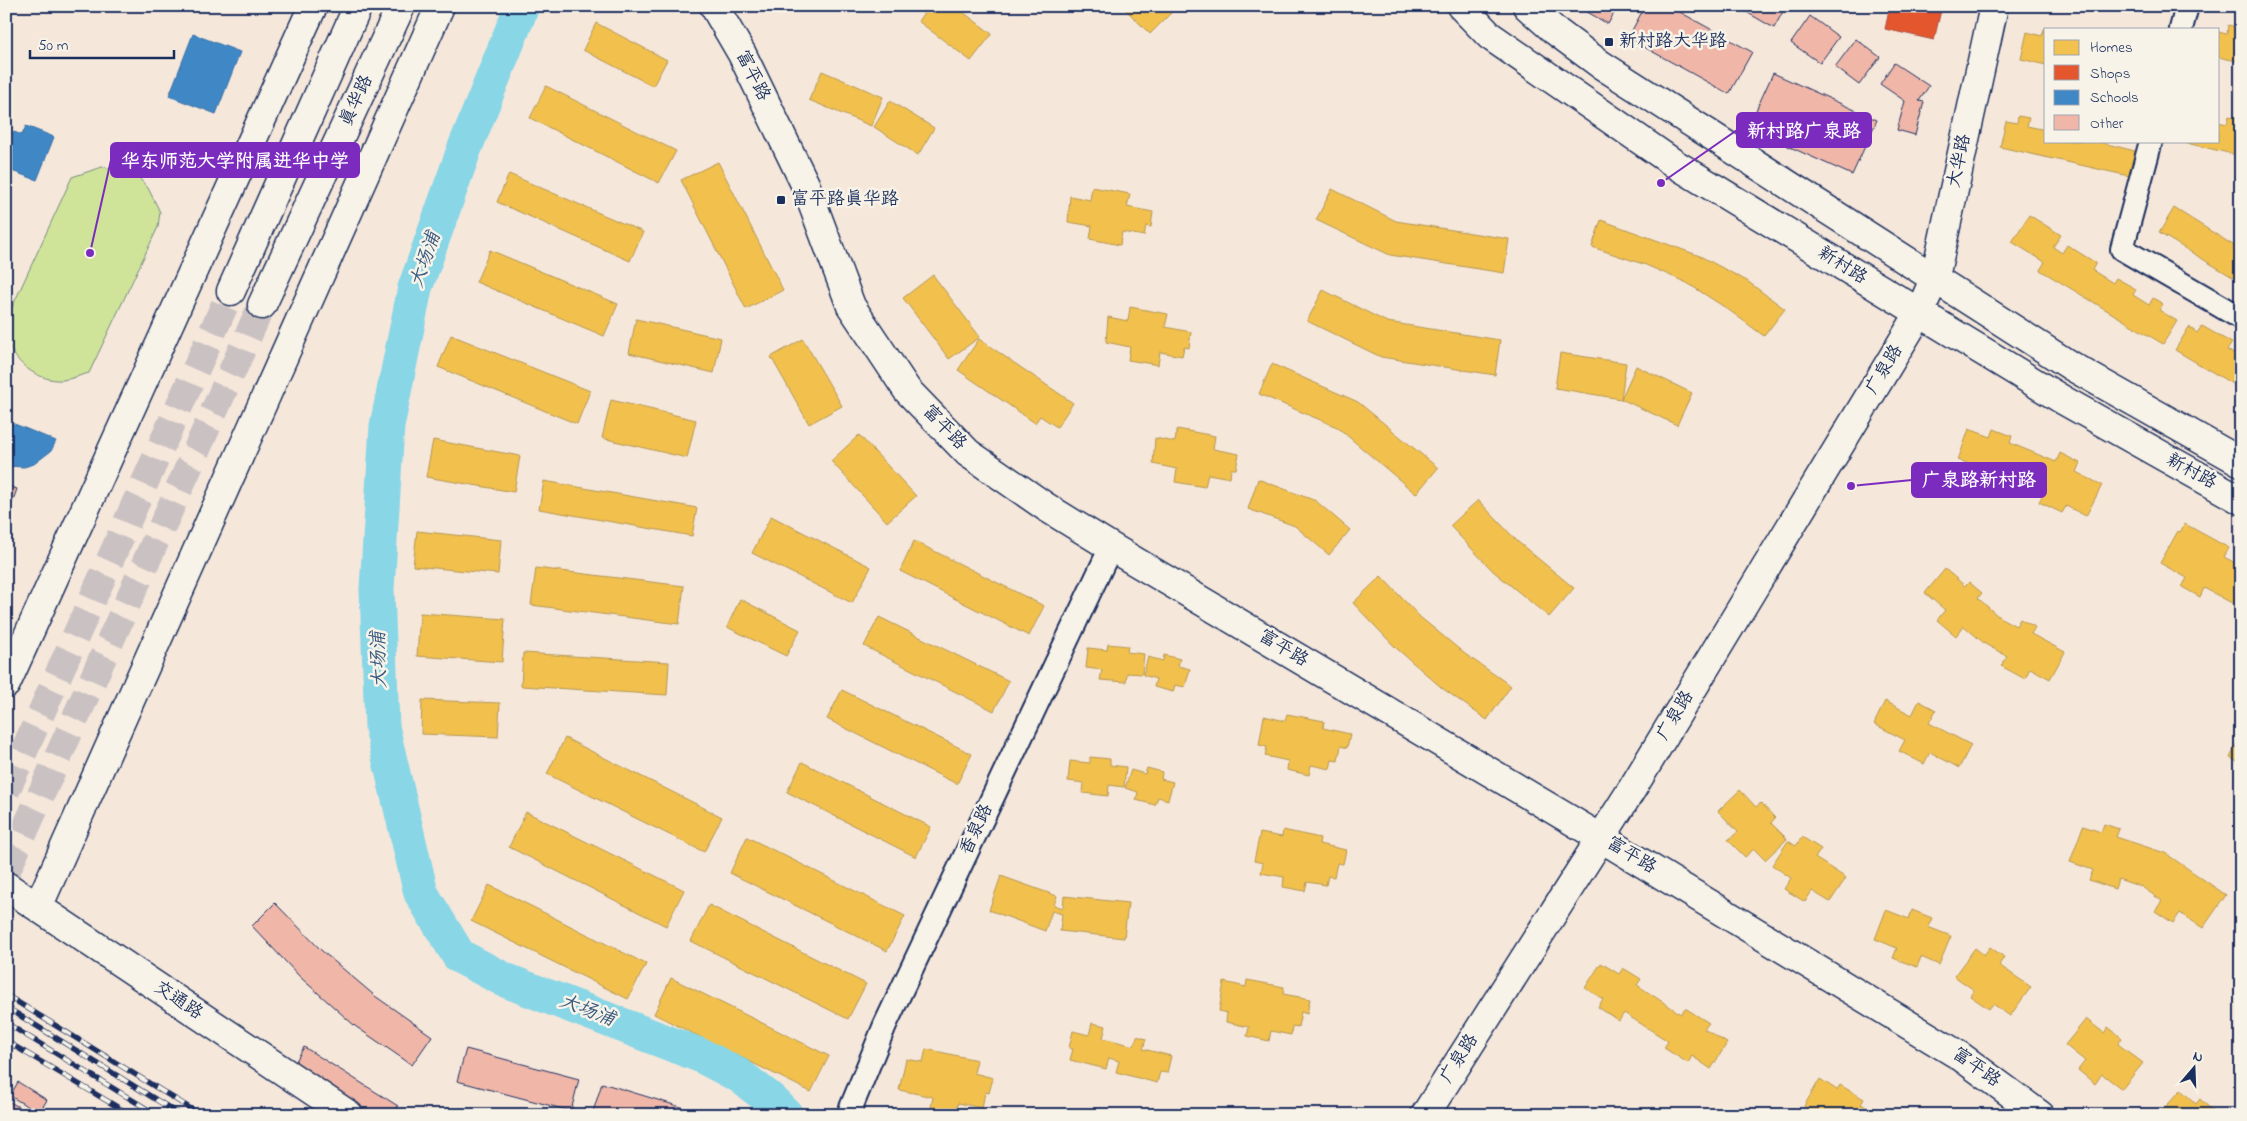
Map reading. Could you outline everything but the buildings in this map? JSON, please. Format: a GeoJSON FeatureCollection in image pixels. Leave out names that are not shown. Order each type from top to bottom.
{"type":"FeatureCollection","features":[{"type":"Feature","properties":{"kind":"main road"},"geometry":{"type":"LineString","coordinates":[[6,684],[313,6]]}},
{"type":"Feature","properties":{"kind":"main road"},"geometry":{"type":"LineString","coordinates":[[231,291],[358,6]]}},
{"type":"Feature","properties":{"kind":"main road","name":"真华路"},"geometry":{"type":"LineString","coordinates":[[262,305],[401,6]]}},
{"type":"Feature","properties":{"kind":"main road"},"geometry":{"type":"LineString","coordinates":[[38,907],[440,6]]}},
{"type":"Feature","properties":{"kind":"main road","name":"富平路"},"geometry":{"type":"LineString","coordinates":[[714,6],[742,54],[805,184],[851,306],[907,390],[968,454],[1046,507],[1111,547],[1601,838],[1960,1056],[2040,1115]]}},
{"type":"Feature","properties":{"kind":"main road","name":"新村路"},"geometry":{"type":"LineString","coordinates":[[1461,6],[1490,36],[1675,164],[2063,400],[2241,500]]}},
{"type":"Feature","properties":{"kind":"main road","name":"新村路"},"geometry":{"type":"LineString","coordinates":[[1527,6],[1554,30],[1600,64],[1935,277],[2071,366],[2241,462]]}},
{"type":"Feature","properties":{"kind":"main road","name":"大华路"},"geometry":{"type":"LineString","coordinates":[[1920,314],[1935,277],[1994,6]]}},
{"type":"Feature","properties":{"kind":"main road","name":"广泉路"},"geometry":{"type":"LineString","coordinates":[[1425,1115],[1601,838],[1920,314]]}},
{"type":"Feature","properties":{"kind":"main road","name":"交通路"},"geometry":{"type":"LineString","coordinates":[[6,886],[349,1115]]}},
{"type":"Feature","properties":{"kind":"street"},"geometry":{"type":"LineString","coordinates":[[2181,28],[2188,6]]}},
{"type":"Feature","properties":{"kind":"street"},"geometry":{"type":"LineString","coordinates":[[2151,142],[2122,248],[2241,318]]}},
{"type":"Feature","properties":{"kind":"street","name":"香泉路"},"geometry":{"type":"LineString","coordinates":[[848,1115],[885,1025],[1111,547]]}},
{"type":"Feature","properties":{"kind":"green space"},"geometry":{"type":"Polygon","coordinates":[[[102,167],[129,171],[139,178],[148,188],[160,212],[158,227],[89,373],[63,380],[54,380],[35,374],[19,361],[9,345],[7,336],[8,316],[72,177],[102,167]]]}},
{"type":"Feature","properties":{"kind":"waterway","name":"大场浦"},"geometry":{"type":"LineString","coordinates":[[522,6],[464,150],[415,288],[387,426],[377,589],[382,727],[421,893],[459,956],[505,980],[702,1056],[740,1076],[771,1100],[786,1115]]}},
{"type":"Feature","properties":{"kind":"tunnel"},"geometry":{"type":"LineString","coordinates":[[6,791],[231,291]]}},
{"type":"Feature","properties":{"kind":"tunnel"},"geometry":{"type":"LineString","coordinates":[[6,872],[262,305]]}},
{"type":"Feature","properties":{"kind":"railway"},"geometry":{"type":"LineString","coordinates":[[6,995],[201,1115]]}},
{"type":"Feature","properties":{"kind":"railway"},"geometry":{"type":"LineString","coordinates":[[6,1007],[181,1115]]}},
{"type":"Feature","properties":{"kind":"railway"},"geometry":{"type":"LineString","coordinates":[[6,1023],[157,1115]]}},
{"type":"Feature","properties":{"kind":"railway"},"geometry":{"type":"LineString","coordinates":[[6,1041],[131,1115]]}},
{"type":"Feature","properties":{"kind":"place","name":"新村路大华路"},"geometry":{"type":"Point","coordinates":[1609,42]}},
{"type":"Feature","properties":{"kind":"place","name":"新村路广泉路"},"geometry":{"type":"Point","coordinates":[1661,183]}},
{"type":"Feature","properties":{"kind":"place","name":"富平路真华路"},"geometry":{"type":"Point","coordinates":[781,200]}},
{"type":"Feature","properties":{"kind":"place","name":"华东师范大学附属进华中学"},"geometry":{"type":"Point","coordinates":[90,253]}},
{"type":"Feature","properties":{"kind":"place","name":"广泉路新村路"},"geometry":{"type":"Point","coordinates":[1851,486]}}]}
